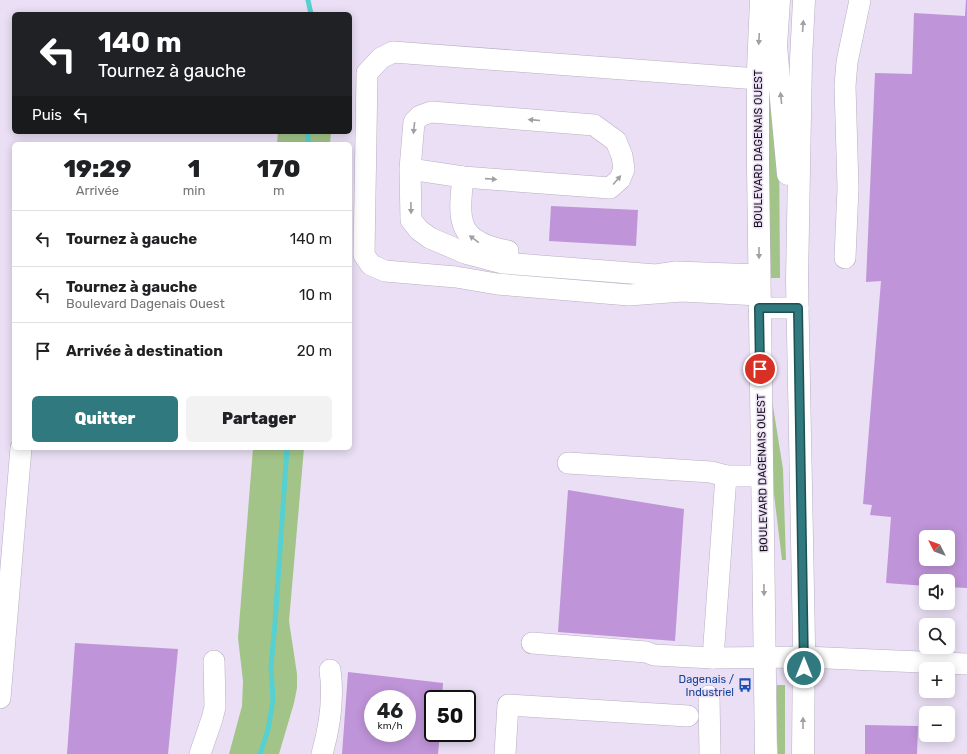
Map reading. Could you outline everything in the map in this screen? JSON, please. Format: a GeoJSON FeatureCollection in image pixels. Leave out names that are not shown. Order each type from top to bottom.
{"type":"FeatureCollection","features":[{"type":"Feature","properties":{"kind":"main road","name":"BOULEVARD DAGENAIS OUEST"},"geometry":{"type":"LineString","coordinates":[[762,0],[758,79],[759,293],[766,658],[766,754]]}},
{"type":"Feature","properties":{"kind":"main road","name":"BOULEVARD DAGENAIS OUEST"},"geometry":{"type":"LineString","coordinates":[[779,0],[776,46],[798,280]]}},
{"type":"Feature","properties":{"kind":"main road","name":"BOULEVARD DAGENAIS OUEST"},"geometry":{"type":"LineString","coordinates":[[803,754],[804,657],[798,280],[801,60],[804,0]]}},
{"type":"Feature","properties":{"kind":"lane"},"geometry":{"type":"LineString","coordinates":[[845,258],[848,188],[845,86],[847,62],[860,0]]}},
{"type":"Feature","properties":{"kind":"lane"},"geometry":{"type":"LineString","coordinates":[[758,79],[393,52],[381,58],[367,73],[364,255],[371,265],[385,271],[456,277],[497,284],[629,295],[682,291],[759,293]]}},
{"type":"Feature","properties":{"kind":"lane"},"geometry":{"type":"LineString","coordinates":[[410,169],[463,177],[610,188],[620,179],[624,169],[622,156],[616,141],[594,125],[431,112],[420,116],[414,122],[410,169],[412,220],[419,230],[430,238],[465,253],[503,263],[656,275],[676,272]]}},
{"type":"Feature","properties":{"kind":"lane"},"geometry":{"type":"LineString","coordinates":[[463,177],[461,219],[466,232],[474,240],[489,248],[526,254],[654,264],[676,272],[759,293],[798,308]]}},
{"type":"Feature","properties":{"kind":"lane"},"geometry":{"type":"LineString","coordinates":[[0,698],[21,450]]}},
{"type":"Feature","properties":{"kind":"lane"},"geometry":{"type":"LineString","coordinates":[[568,463],[711,472],[726,476],[762,476]]}},
{"type":"Feature","properties":{"kind":"lane"},"geometry":{"type":"LineString","coordinates":[[713,658],[726,476]]}},
{"type":"Feature","properties":{"kind":"lane"},"geometry":{"type":"LineString","coordinates":[[532,643],[646,652],[654,655],[713,658],[804,657],[967,664]]}},
{"type":"Feature","properties":{"kind":"lane"},"geometry":{"type":"LineString","coordinates":[[200,754],[215,707],[214,661]]}},
{"type":"Feature","properties":{"kind":"lane"},"geometry":{"type":"LineString","coordinates":[[322,754],[331,708],[332,692],[330,670]]}},
{"type":"Feature","properties":{"kind":"lane"},"geometry":{"type":"LineString","coordinates":[[709,696],[710,754]]}},
{"type":"Feature","properties":{"kind":"lane"},"geometry":{"type":"LineString","coordinates":[[505,754],[508,705],[688,716]]}},
{"type":"Feature","properties":{"kind":"green space"},"geometry":{"type":"Polygon","coordinates":[[[768,41],[779,141],[780,278],[768,278],[768,41]]]}},
{"type":"Feature","properties":{"kind":"green space"},"geometry":{"type":"Polygon","coordinates":[[[278,134],[331,134],[330,142],[277,142],[278,134]]]}},
{"type":"Feature","properties":{"kind":"green space"},"geometry":{"type":"Polygon","coordinates":[[[772,400],[783,469],[786,560],[782,560],[772,478],[772,400]]]}},
{"type":"Feature","properties":{"kind":"green space"},"geometry":{"type":"Polygon","coordinates":[[[253,450],[304,450],[289,621],[297,674],[297,688],[279,754],[229,754],[242,706],[243,681],[238,638],[253,450]]]}},
{"type":"Feature","properties":{"kind":"green space"},"geometry":{"type":"Polygon","coordinates":[[[777,685],[785,685],[785,754],[778,754],[775,709],[777,685]]]}},
{"type":"Feature","properties":{"kind":"building"},"geometry":{"type":"Polygon","coordinates":[[[967,0],[967,588],[955,587],[955,574],[919,574],[919,585],[886,583],[891,517],[870,515],[872,505],[863,504],[881,281],[866,282],[875,73],[912,74],[914,13],[965,16],[967,0]]]}},
{"type":"Feature","properties":{"kind":"building"},"geometry":{"type":"Polygon","coordinates":[[[551,206],[638,210],[636,246],[549,241],[551,206]]]}},
{"type":"Feature","properties":{"kind":"building"},"geometry":{"type":"Polygon","coordinates":[[[568,490],[684,509],[675,641],[558,632],[568,490]]]}},
{"type":"Feature","properties":{"kind":"building"},"geometry":{"type":"Polygon","coordinates":[[[75,643],[178,649],[168,754],[67,754],[75,643]]]}},
{"type":"Feature","properties":{"kind":"building"},"geometry":{"type":"Polygon","coordinates":[[[348,672],[443,683],[443,690],[424,690],[424,742],[439,742],[438,754],[342,754],[348,672]]]}},
{"type":"Feature","properties":{"kind":"building"},"geometry":{"type":"Polygon","coordinates":[[[865,725],[918,726],[917,754],[865,754],[865,725]]]}},
{"type":"Feature","properties":{"kind":"waterway"},"geometry":{"type":"LineString","coordinates":[[308,0],[311,12]]}},
{"type":"Feature","properties":{"kind":"waterway"},"geometry":{"type":"LineString","coordinates":[[308,134],[308,142]]}},
{"type":"Feature","properties":{"kind":"waterway"},"geometry":{"type":"LineString","coordinates":[[260,754],[268,730],[273,700],[271,666],[287,450]]}},
{"type":"Feature","properties":{"kind":"place","name":"Dagenais / Industriel"},"geometry":{"type":"Point","coordinates":[745,685]}},
{"type":"Feature","properties":{"kind":"route"},"geometry":{"type":"LineString","coordinates":[[760,369],[759,308],[798,308],[804,668]]}}]}
